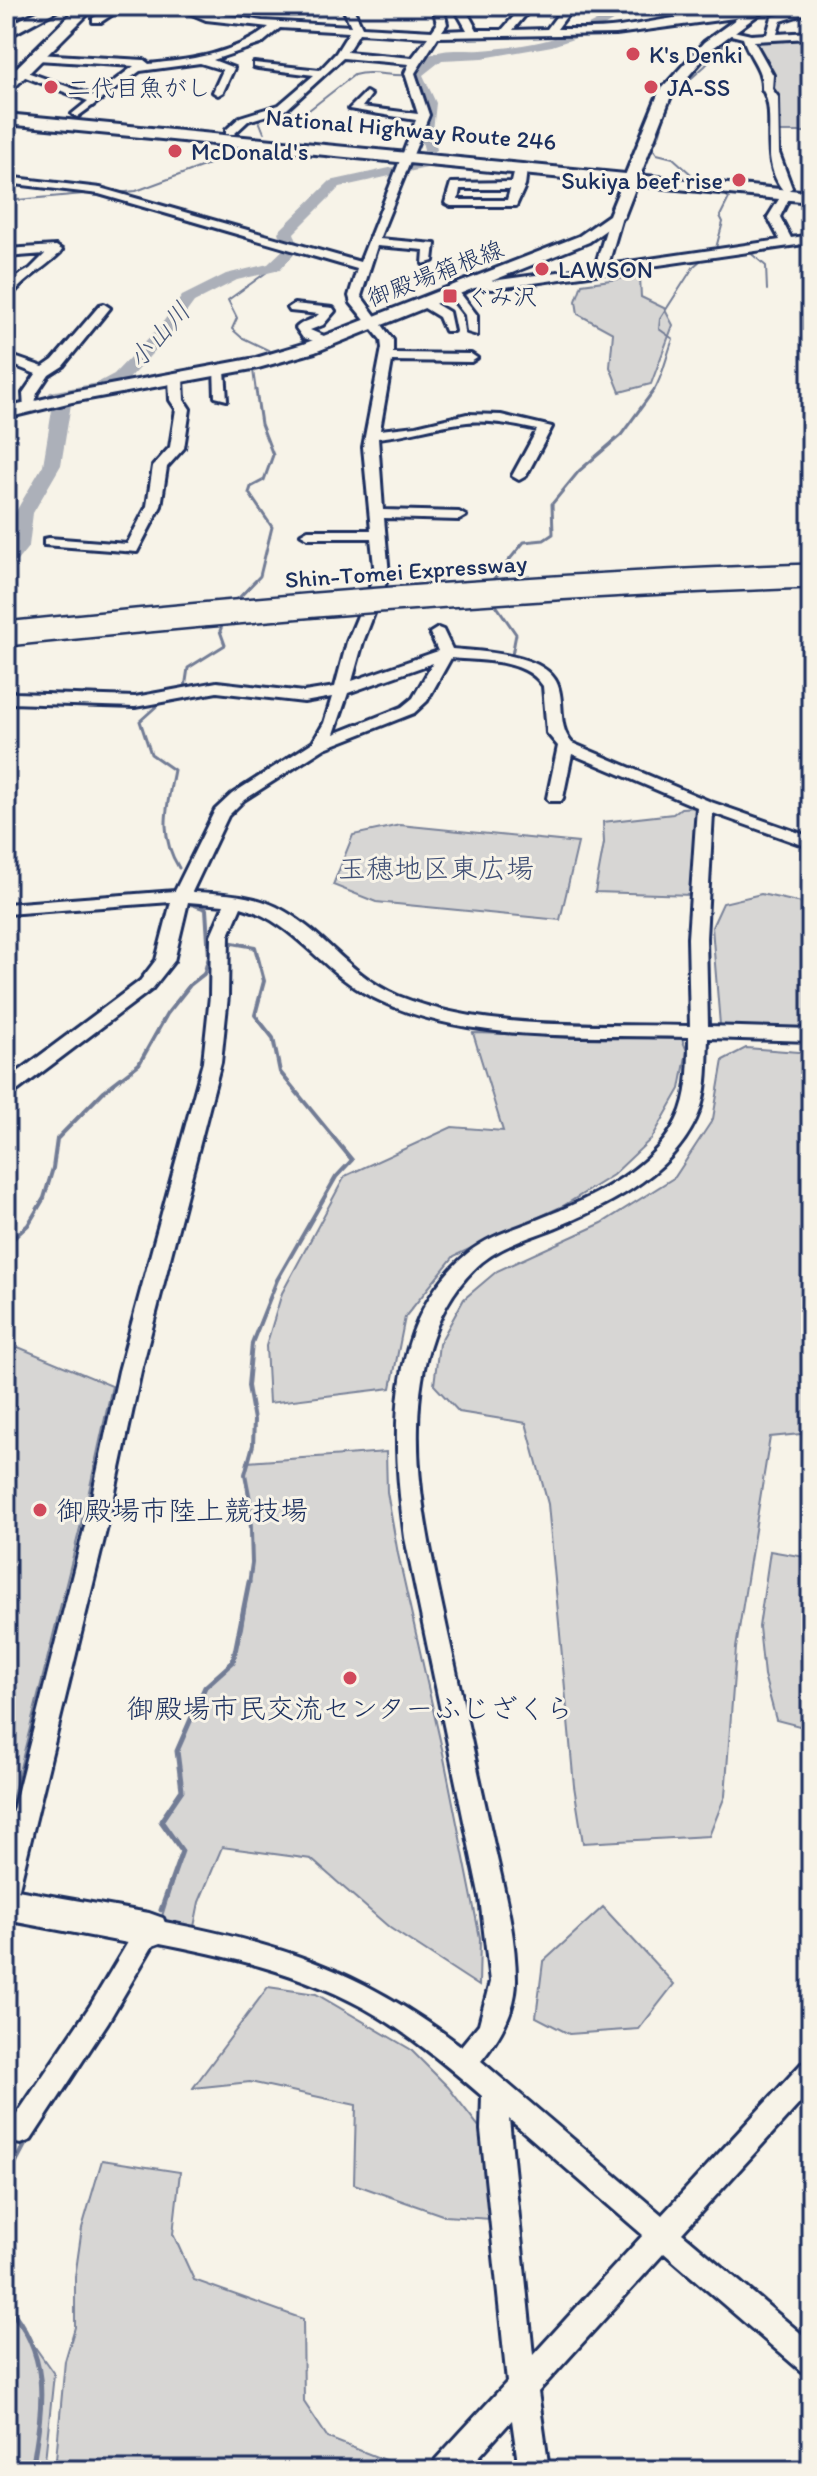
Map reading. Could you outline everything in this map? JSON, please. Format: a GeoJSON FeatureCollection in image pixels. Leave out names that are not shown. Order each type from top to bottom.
{"type":"FeatureCollection","features":[{"type":"Feature","properties":{"kind":"highway"},"geometry":{"type":"LineString","coordinates":[[6,87],[11,70],[76,6]]}},
{"type":"Feature","properties":{"kind":"highway"},"geometry":{"type":"LineString","coordinates":[[11,70],[37,57],[92,13]]}},
{"type":"Feature","properties":{"kind":"highway"},"geometry":{"type":"LineString","coordinates":[[6,107],[32,108],[65,119],[230,132],[279,143]]}},
{"type":"Feature","properties":{"kind":"highway","name":"National Highway Route 246"},"geometry":{"type":"LineString","coordinates":[[6,117],[65,119],[279,143],[520,178],[632,176]]}},
{"type":"Feature","properties":{"kind":"highway"},"geometry":{"type":"LineString","coordinates":[[6,127],[279,143]]}},
{"type":"Feature","properties":{"kind":"highway","name":"National Highway Route 246"},"geometry":{"type":"LineString","coordinates":[[404,163],[632,176],[811,194]]}},
{"type":"Feature","properties":{"kind":"highway","name":"Shin-Tomei Expressway"},"geometry":{"type":"LineString","coordinates":[[6,634],[305,604],[526,588],[811,576]]}},
{"type":"Feature","properties":{"kind":"highway","name":"Shin-Tomei Expressway"},"geometry":{"type":"LineString","coordinates":[[6,643],[307,612],[532,597],[811,585]]}},
{"type":"Feature","properties":{"kind":"highway"},"geometry":{"type":"LineString","coordinates":[[6,1904],[149,1930]]}},
{"type":"Feature","properties":{"kind":"highway"},"geometry":{"type":"LineString","coordinates":[[6,1926],[149,1930]]}},
{"type":"Feature","properties":{"kind":"main road"},"geometry":{"type":"LineString","coordinates":[[616,217],[664,95],[724,32],[763,6]]}},
{"type":"Feature","properties":{"kind":"main road","name":"御殿場箱根線"},"geometry":{"type":"LineString","coordinates":[[6,413],[72,397],[228,369],[326,342],[584,239],[616,217]]}},
{"type":"Feature","properties":{"kind":"street"},"geometry":{"type":"LineString","coordinates":[[6,35],[25,21],[60,6]]}},
{"type":"Feature","properties":{"kind":"street"},"geometry":{"type":"LineString","coordinates":[[92,13],[120,6]]}},
{"type":"Feature","properties":{"kind":"street"},"geometry":{"type":"LineString","coordinates":[[178,6],[200,9],[221,19],[436,34],[627,30],[709,17],[744,16]]}},
{"type":"Feature","properties":{"kind":"street"},"geometry":{"type":"LineString","coordinates":[[347,6],[357,27]]}},
{"type":"Feature","properties":{"kind":"street"},"geometry":{"type":"LineString","coordinates":[[319,745],[332,723],[355,642],[382,575],[370,459],[387,340],[357,303],[355,296],[372,242],[423,118],[423,106],[410,76],[415,61],[442,24],[438,6]]}},
{"type":"Feature","properties":{"kind":"street"},"geometry":{"type":"LineString","coordinates":[[465,6],[460,9],[473,32]]}},
{"type":"Feature","properties":{"kind":"street"},"geometry":{"type":"LineString","coordinates":[[506,31],[528,6]]}},
{"type":"Feature","properties":{"kind":"street"},"geometry":{"type":"LineString","coordinates":[[551,30],[569,6]]}},
{"type":"Feature","properties":{"kind":"street"},"geometry":{"type":"LineString","coordinates":[[700,6],[709,17]]}},
{"type":"Feature","properties":{"kind":"street"},"geometry":{"type":"LineString","coordinates":[[65,119],[137,68],[200,60],[257,42],[280,25],[283,19],[274,8]]}},
{"type":"Feature","properties":{"kind":"street"},"geometry":{"type":"LineString","coordinates":[[771,37],[776,19],[811,9]]}},
{"type":"Feature","properties":{"kind":"street"},"geometry":{"type":"LineString","coordinates":[[230,132],[244,119],[283,107],[340,55],[357,27]]}},
{"type":"Feature","properties":{"kind":"street"},"geometry":{"type":"LineString","coordinates":[[724,32],[749,38],[811,35]]}},
{"type":"Feature","properties":{"kind":"street"},"geometry":{"type":"LineString","coordinates":[[749,38],[753,53],[768,75],[767,89],[773,97],[773,153],[786,191],[774,217],[787,241]]}},
{"type":"Feature","properties":{"kind":"street"},"geometry":{"type":"LineString","coordinates":[[340,55],[415,61]]}},
{"type":"Feature","properties":{"kind":"street"},"geometry":{"type":"LineString","coordinates":[[37,57],[167,64]]}},
{"type":"Feature","properties":{"kind":"street"},"geometry":{"type":"LineString","coordinates":[[200,60],[229,68],[218,92]]}},
{"type":"Feature","properties":{"kind":"street"},"geometry":{"type":"LineString","coordinates":[[258,65],[323,73]]}},
{"type":"Feature","properties":{"kind":"street"},"geometry":{"type":"LineString","coordinates":[[11,70],[93,99]]}},
{"type":"Feature","properties":{"kind":"street"},"geometry":{"type":"LineString","coordinates":[[366,95],[354,109],[423,118]]}},
{"type":"Feature","properties":{"kind":"street"},"geometry":{"type":"LineString","coordinates":[[520,178],[512,204],[451,203],[455,185],[520,178]]}},
{"type":"Feature","properties":{"kind":"street"},"geometry":{"type":"LineString","coordinates":[[6,180],[108,193],[363,267]]}},
{"type":"Feature","properties":{"kind":"street"},"geometry":{"type":"LineString","coordinates":[[600,270],[616,217]]}},
{"type":"Feature","properties":{"kind":"street"},"geometry":{"type":"LineString","coordinates":[[472,284],[492,285],[811,239]]}},
{"type":"Feature","properties":{"kind":"street"},"geometry":{"type":"LineString","coordinates":[[372,242],[431,247],[427,261]]}},
{"type":"Feature","properties":{"kind":"street"},"geometry":{"type":"LineString","coordinates":[[6,253],[56,250],[34,272],[13,284],[6,295]]}},
{"type":"Feature","properties":{"kind":"street"},"geometry":{"type":"LineString","coordinates":[[453,292],[471,315],[473,332]]}},
{"type":"Feature","properties":{"kind":"street"},"geometry":{"type":"LineString","coordinates":[[425,303],[445,315],[449,328]]}},
{"type":"Feature","properties":{"kind":"street"},"geometry":{"type":"LineString","coordinates":[[29,406],[30,393],[42,374],[58,363],[104,308]]}},
{"type":"Feature","properties":{"kind":"street"},"geometry":{"type":"LineString","coordinates":[[294,308],[329,311],[319,322],[302,328],[307,335],[326,342]]}},
{"type":"Feature","properties":{"kind":"street"},"geometry":{"type":"LineString","coordinates":[[319,322],[345,334]]}},
{"type":"Feature","properties":{"kind":"street"},"geometry":{"type":"LineString","coordinates":[[386,357],[471,358]]}},
{"type":"Feature","properties":{"kind":"street"},"geometry":{"type":"LineString","coordinates":[[6,358],[36,367],[42,374]]}},
{"type":"Feature","properties":{"kind":"street"},"geometry":{"type":"LineString","coordinates":[[222,397],[228,369]]}},
{"type":"Feature","properties":{"kind":"street"},"geometry":{"type":"LineString","coordinates":[[49,542],[132,549],[154,506],[160,466],[177,448],[183,409],[177,400],[176,378]]}},
{"type":"Feature","properties":{"kind":"street"},"geometry":{"type":"LineString","coordinates":[[372,435],[416,430],[467,418],[501,419],[545,427],[519,476]]}},
{"type":"Feature","properties":{"kind":"street"},"geometry":{"type":"LineString","coordinates":[[376,514],[459,516]]}},
{"type":"Feature","properties":{"kind":"street"},"geometry":{"type":"LineString","coordinates":[[308,534],[378,534]]}},
{"type":"Feature","properties":{"kind":"street"},"geometry":{"type":"LineString","coordinates":[[438,633],[446,653]]}},
{"type":"Feature","properties":{"kind":"street"},"geometry":{"type":"LineString","coordinates":[[6,1090],[158,973],[165,961],[181,896],[221,814],[238,797],[319,745],[408,710],[419,701],[446,653]]}},
{"type":"Feature","properties":{"kind":"street"},"geometry":{"type":"LineString","coordinates":[[6,715],[7,695],[135,702],[217,687],[304,697],[342,690],[446,653],[505,659],[531,667],[545,677],[551,686],[555,733],[566,746],[705,805],[811,843]]}},
{"type":"Feature","properties":{"kind":"street"},"geometry":{"type":"LineString","coordinates":[[555,798],[566,746]]}},
{"type":"Feature","properties":{"kind":"street"},"geometry":{"type":"LineString","coordinates":[[463,2063],[491,2029],[503,1982],[493,1898],[412,1512],[407,1434],[411,1369],[428,1319],[452,1282],[475,1258],[627,1185],[664,1152],[686,1122],[696,1089],[697,937],[705,805]]}},
{"type":"Feature","properties":{"kind":"street"},"geometry":{"type":"LineString","coordinates":[[6,909],[181,896],[235,900],[272,911],[364,986],[408,1006],[481,1023],[811,1035]]}},
{"type":"Feature","properties":{"kind":"street"},"geometry":{"type":"LineString","coordinates":[[6,1888],[101,1506],[130,1371],[212,1062],[219,996],[220,940],[235,900]]}},
{"type":"Feature","properties":{"kind":"street"},"geometry":{"type":"LineString","coordinates":[[6,2128],[21,2131],[99,2014],[149,1930],[217,1942],[278,1959],[373,1999],[463,2063],[811,2361]]}},
{"type":"Feature","properties":{"kind":"street"},"geometry":{"type":"LineString","coordinates":[[447,2470],[811,2072]]}},
{"type":"Feature","properties":{"kind":"street"},"geometry":{"type":"LineString","coordinates":[[495,2091],[495,2130],[512,2308],[534,2470]]}},
{"type":"Feature","properties":{"kind":"green space"},"geometry":{"type":"Polygon","coordinates":[[[811,36],[811,132],[778,132],[771,74],[751,42],[811,36]]]}},
{"type":"Feature","properties":{"kind":"green space"},"geometry":{"type":"Polygon","coordinates":[[[640,276],[641,297],[664,308],[673,325],[651,384],[620,392],[610,367],[613,333],[578,314],[576,301],[582,284],[640,276]]]}},
{"type":"Feature","properties":{"kind":"green space"},"geometry":{"type":"Polygon","coordinates":[[[697,807],[692,895],[595,892],[604,843],[603,822],[673,814],[681,808],[697,807]]]}},
{"type":"Feature","properties":{"kind":"green space","name":"玉穂地区東広場"},"geometry":{"type":"Polygon","coordinates":[[[400,825],[578,843],[560,920],[376,902],[333,885],[353,835],[400,825]]]}},
{"type":"Feature","properties":{"kind":"green space"},"geometry":{"type":"Polygon","coordinates":[[[761,894],[811,905],[811,1028],[720,1025],[712,927],[723,903],[761,894]]]}},
{"type":"Feature","properties":{"kind":"green space"},"geometry":{"type":"Polygon","coordinates":[[[473,1033],[682,1039],[687,1051],[680,1089],[652,1138],[613,1175],[563,1206],[454,1256],[405,1317],[391,1388],[269,1403],[266,1346],[282,1293],[345,1176],[452,1127],[503,1131],[473,1033]]]}},
{"type":"Feature","properties":{"kind":"green space"},"geometry":{"type":"Polygon","coordinates":[[[746,1048],[811,1053],[811,1433],[770,1437],[736,1648],[725,1796],[709,1836],[583,1843],[574,1786],[548,1504],[526,1423],[459,1412],[434,1385],[439,1344],[464,1299],[497,1271],[602,1223],[675,1177],[713,1119],[723,1060],[746,1048]]]}},
{"type":"Feature","properties":{"kind":"green space"},"geometry":{"type":"Polygon","coordinates":[[[6,1342],[112,1386],[88,1496],[6,1824],[6,1342]]]}},
{"type":"Feature","properties":{"kind":"green space"},"geometry":{"type":"Polygon","coordinates":[[[386,1452],[387,1492],[398,1554],[443,1753],[480,1938],[479,1986],[390,1928],[311,1859],[222,1847],[199,1902],[194,1927],[160,1923],[182,1851],[161,1821],[182,1789],[177,1751],[205,1687],[233,1662],[242,1628],[252,1563],[245,1474],[247,1462],[386,1452]]]}},
{"type":"Feature","properties":{"kind":"green space"},"geometry":{"type":"Polygon","coordinates":[[[770,1551],[811,1558],[811,1729],[776,1720],[764,1675],[759,1627],[770,1551]]]}},
{"type":"Feature","properties":{"kind":"green space"},"geometry":{"type":"Polygon","coordinates":[[[603,1907],[674,1984],[639,2029],[569,2034],[536,2017],[543,1962],[603,1907]]]}},
{"type":"Feature","properties":{"kind":"green space"},"geometry":{"type":"Polygon","coordinates":[[[268,1987],[316,1994],[410,2049],[448,2087],[479,2127],[491,2219],[445,2216],[354,2184],[356,2105],[250,2082],[193,2088],[268,1987]]]}},
{"type":"Feature","properties":{"kind":"green space"},"geometry":{"type":"Polygon","coordinates":[[[102,2160],[180,2172],[173,2234],[194,2280],[303,2319],[304,2402],[328,2438],[410,2470],[55,2470],[65,2361],[75,2327],[75,2277],[82,2228],[102,2160]]]}},
{"type":"Feature","properties":{"kind":"green space"},"geometry":{"type":"Polygon","coordinates":[[[6,2306],[54,2374],[44,2470],[6,2470],[6,2306]]]}},
{"type":"Feature","properties":{"kind":"waterway","name":"小山川"},"geometry":{"type":"LineString","coordinates":[[430,150],[426,131],[429,103],[416,74],[429,61],[446,55],[483,54],[570,37],[601,24],[611,16],[612,6]]}},
{"type":"Feature","properties":{"kind":"waterway"},"geometry":{"type":"LineString","coordinates":[[754,17],[783,6]]}},
{"type":"Feature","properties":{"kind":"waterway"},"geometry":{"type":"LineString","coordinates":[[692,175],[673,158],[657,154],[652,147],[659,136],[668,104],[676,92],[705,66],[735,32]]}},
{"type":"Feature","properties":{"kind":"waterway"},"geometry":{"type":"LineString","coordinates":[[264,133],[258,118],[309,110],[354,75],[416,74]]}},
{"type":"Feature","properties":{"kind":"waterway"},"geometry":{"type":"LineString","coordinates":[[116,193],[136,191],[247,150]]}},
{"type":"Feature","properties":{"kind":"waterway","name":"小山川"},"geometry":{"type":"LineString","coordinates":[[289,242],[286,232],[335,184],[426,164]]}},
{"type":"Feature","properties":{"kind":"waterway"},"geometry":{"type":"LineString","coordinates":[[654,390],[673,339],[659,329],[660,319],[694,266],[716,248],[723,222],[720,216],[729,198],[721,191]]}},
{"type":"Feature","properties":{"kind":"waterway"},"geometry":{"type":"LineString","coordinates":[[6,201],[95,193]]}},
{"type":"Feature","properties":{"kind":"waterway","name":"小山川"},"geometry":{"type":"LineString","coordinates":[[6,562],[20,546],[24,513],[52,465],[62,404],[56,396],[102,387],[120,378],[166,329],[188,299],[232,277],[274,267],[290,250]]}},
{"type":"Feature","properties":{"kind":"waterway"},"geometry":{"type":"LineString","coordinates":[[748,251],[766,266],[767,290]]}},
{"type":"Feature","properties":{"kind":"waterway"},"geometry":{"type":"LineString","coordinates":[[274,267],[228,300],[237,318],[232,329],[241,337],[274,353]]}},
{"type":"Feature","properties":{"kind":"waterway"},"geometry":{"type":"LineString","coordinates":[[256,392],[253,370],[257,367]]}},
{"type":"Feature","properties":{"kind":"waterway"},"geometry":{"type":"LineString","coordinates":[[234,603],[260,576],[272,527],[249,493],[251,487],[264,480],[273,455],[261,424],[256,390]]}},
{"type":"Feature","properties":{"kind":"waterway"},"geometry":{"type":"LineString","coordinates":[[491,582],[524,542],[544,540],[553,534],[552,504],[579,471],[621,435],[654,390]]}},
{"type":"Feature","properties":{"kind":"waterway"},"geometry":{"type":"LineString","coordinates":[[494,602],[516,634],[512,655]]}},
{"type":"Feature","properties":{"kind":"waterway"},"geometry":{"type":"LineString","coordinates":[[185,688],[188,668],[225,645],[220,631],[224,621]]}},
{"type":"Feature","properties":{"kind":"waterway"},"geometry":{"type":"LineString","coordinates":[[160,703],[140,721],[151,754],[174,770],[166,832],[172,856],[179,868]]}},
{"type":"Feature","properties":{"kind":"waterway"},"geometry":{"type":"LineString","coordinates":[[6,1245],[28,1225],[44,1198],[57,1139],[104,1091],[139,1064],[167,1014],[190,985],[204,974],[209,957],[206,909],[192,904],[198,906]]}},
{"type":"Feature","properties":{"kind":"waterway"},"geometry":{"type":"LineString","coordinates":[[227,942],[255,947],[264,981],[255,1015],[273,1038],[280,1072],[352,1160],[336,1177],[277,1280],[252,1343],[248,1386],[254,1420],[253,1445],[245,1474],[250,1500],[252,1563],[249,1584]]}},
{"type":"Feature","properties":{"kind":"waterway"},"geometry":{"type":"LineString","coordinates":[[161,1910],[182,1851],[161,1821],[182,1790],[177,1751],[205,1687],[233,1662],[249,1582]]}},
{"type":"Feature","properties":{"kind":"waterway"},"geometry":{"type":"LineString","coordinates":[[6,2180],[27,2140]]}},
{"type":"Feature","properties":{"kind":"waterway"},"geometry":{"type":"LineString","coordinates":[[6,2303],[21,2323],[37,2362],[41,2402],[32,2470]]}},
{"type":"Feature","properties":{"kind":"place","name":"K's Denki"},"geometry":{"type":"Point","coordinates":[633,54]}},
{"type":"Feature","properties":{"kind":"place","name":"二代目魚がし"},"geometry":{"type":"Point","coordinates":[51,87]}},
{"type":"Feature","properties":{"kind":"place","name":"JA-SS"},"geometry":{"type":"Point","coordinates":[651,87]}},
{"type":"Feature","properties":{"kind":"place","name":"McDonald's"},"geometry":{"type":"Point","coordinates":[175,151]}},
{"type":"Feature","properties":{"kind":"place","name":"Sukiya beef rise"},"geometry":{"type":"Point","coordinates":[739,180]}},
{"type":"Feature","properties":{"kind":"place","name":"LAWSON"},"geometry":{"type":"Point","coordinates":[542,269]}},
{"type":"Feature","properties":{"kind":"place","name":"ぐみ沢"},"geometry":{"type":"Point","coordinates":[450,296]}},
{"type":"Feature","properties":{"kind":"place","name":"御殿場市陸上競技場"},"geometry":{"type":"Point","coordinates":[40,1510]}},
{"type":"Feature","properties":{"kind":"place","name":"御殿場市民交流センターふじざくら"},"geometry":{"type":"Point","coordinates":[350,1678]}}]}
